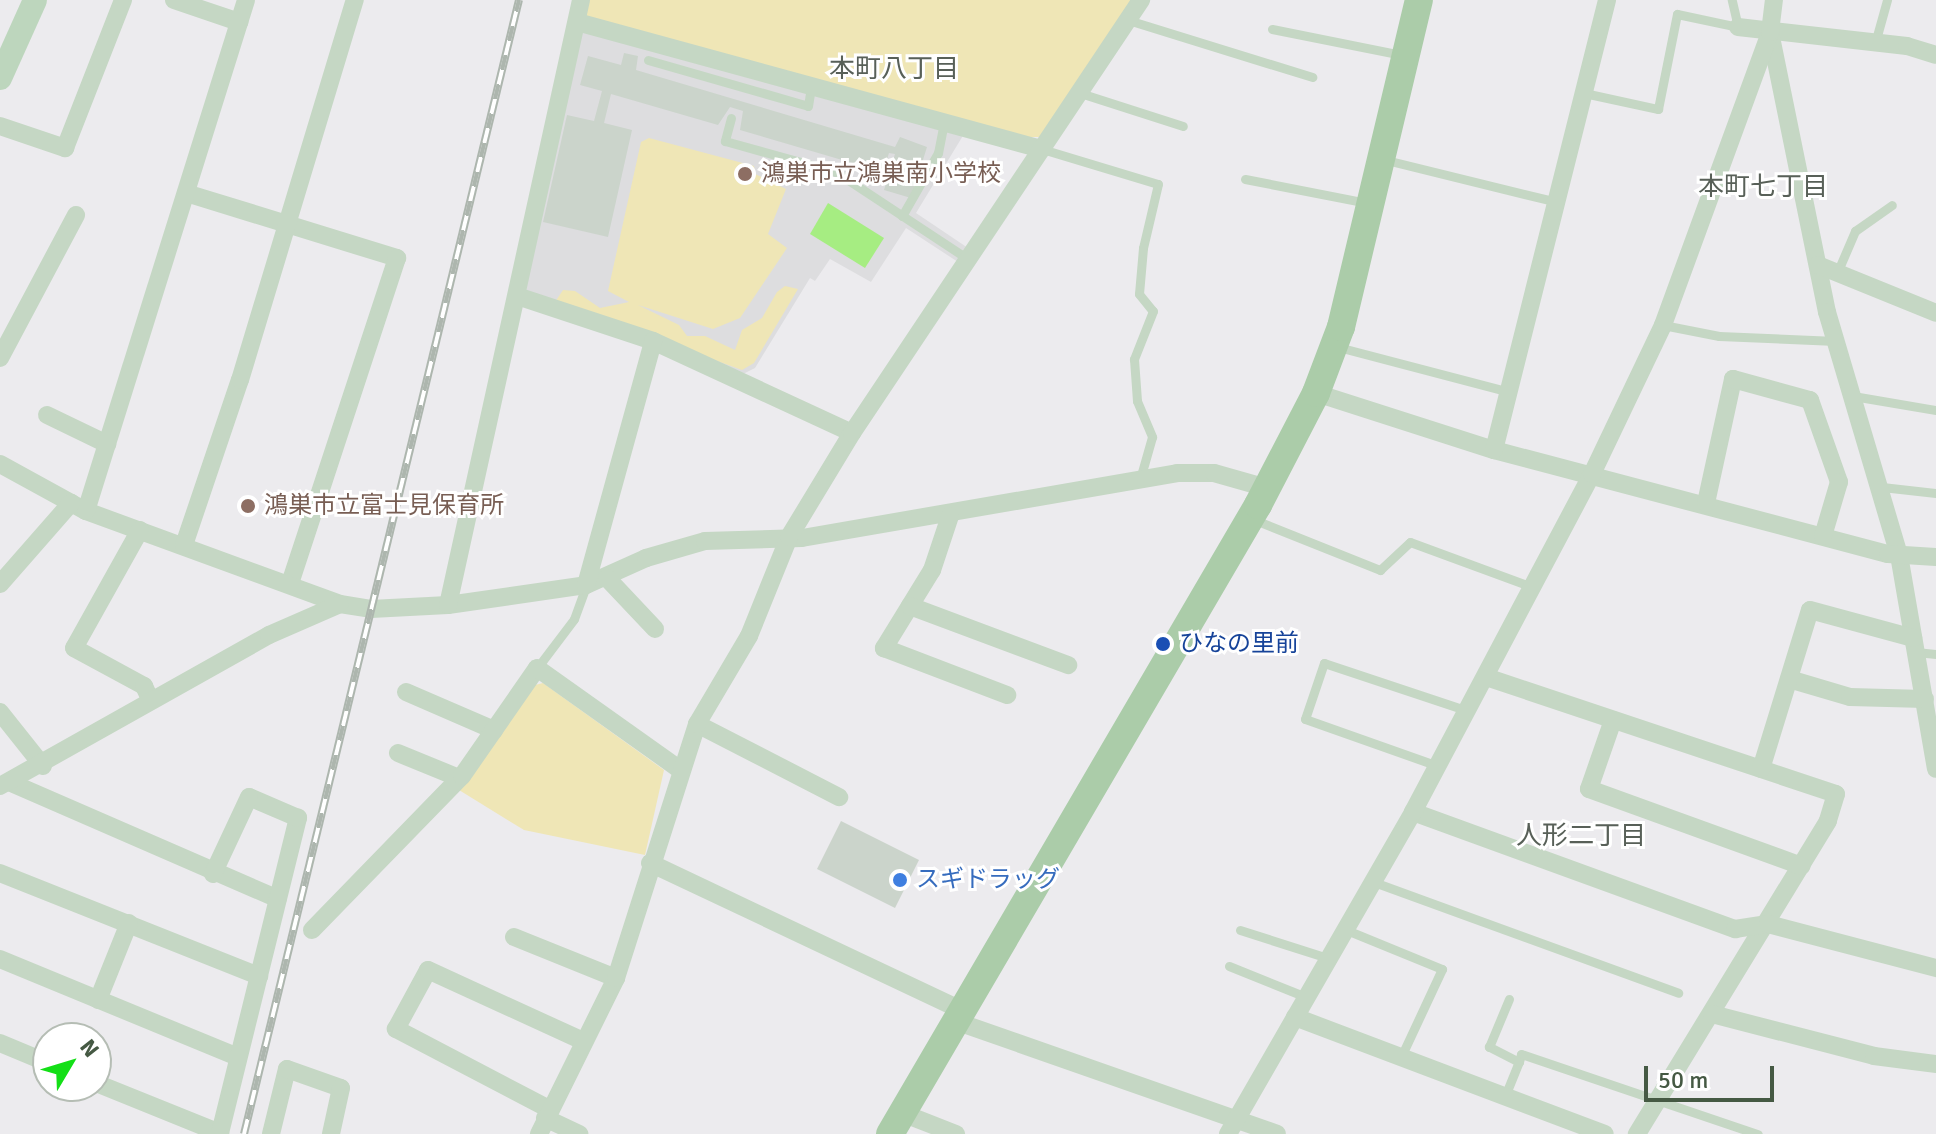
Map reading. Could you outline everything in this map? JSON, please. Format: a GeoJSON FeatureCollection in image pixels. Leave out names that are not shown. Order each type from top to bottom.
{"type":"FeatureCollection","features":[{"type":"Feature","properties":{"kind":"main road"},"geometry":{"type":"LineString","coordinates":[[896,1124],[1250,518],[1316,393],[1334,346],[1419,0]]}},
{"type":"Feature","properties":{"kind":"street"},"geometry":{"type":"LineString","coordinates":[[0,78],[35,0]]}},
{"type":"Feature","properties":{"kind":"street"},"geometry":{"type":"LineString","coordinates":[[0,126],[65,148],[123,0]]}},
{"type":"Feature","properties":{"kind":"street"},"geometry":{"type":"LineString","coordinates":[[174,0],[239,22]]}},
{"type":"Feature","properties":{"kind":"street"},"geometry":{"type":"LineString","coordinates":[[0,584],[78,507],[107,444],[246,0]]}},
{"type":"Feature","properties":{"kind":"street"},"geometry":{"type":"LineString","coordinates":[[184,545],[288,225],[355,0]]}},
{"type":"Feature","properties":{"kind":"street"},"geometry":{"type":"LineString","coordinates":[[448,605],[581,0]]}},
{"type":"Feature","properties":{"kind":"street"},"geometry":{"type":"LineString","coordinates":[[1494,450],[1607,0]]}},
{"type":"Feature","properties":{"kind":"street"},"geometry":{"type":"LineString","coordinates":[[1233,1127],[1413,812],[1535,588],[1592,474],[1663,325],[1770,32],[1774,0]]}},
{"type":"Feature","properties":{"kind":"street"},"geometry":{"type":"LineString","coordinates":[[544,1120],[616,978],[679,769],[697,724],[749,636],[789,537],[852,433],[1138,7]]}},
{"type":"Feature","properties":{"kind":"street"},"geometry":{"type":"LineString","coordinates":[[577,22],[1042,149]]}},
{"type":"Feature","properties":{"kind":"street"},"geometry":{"type":"LineString","coordinates":[[1738,27],[1875,43],[1936,55]]}},
{"type":"Feature","properties":{"kind":"street"},"geometry":{"type":"LineString","coordinates":[[1770,32],[1836,341],[1882,487],[1899,555],[1936,769]]}},
{"type":"Feature","properties":{"kind":"street"},"geometry":{"type":"LineString","coordinates":[[186,193],[397,258],[290,583]]}},
{"type":"Feature","properties":{"kind":"street"},"geometry":{"type":"LineString","coordinates":[[0,358],[76,215]]}},
{"type":"Feature","properties":{"kind":"street"},"geometry":{"type":"LineString","coordinates":[[1818,265],[1936,313]]}},
{"type":"Feature","properties":{"kind":"street"},"geometry":{"type":"LineString","coordinates":[[517,296],[653,341],[852,433]]}},
{"type":"Feature","properties":{"kind":"street"},"geometry":{"type":"LineString","coordinates":[[586,585],[653,341]]}},
{"type":"Feature","properties":{"kind":"street"},"geometry":{"type":"LineString","coordinates":[[1706,503],[1733,379],[1810,400],[1839,482],[1823,536]]}},
{"type":"Feature","properties":{"kind":"street"},"geometry":{"type":"LineString","coordinates":[[1316,393],[1494,450],[1899,555],[1936,557]]}},
{"type":"Feature","properties":{"kind":"street"},"geometry":{"type":"LineString","coordinates":[[47,415],[107,444]]}},
{"type":"Feature","properties":{"kind":"street"},"geometry":{"type":"LineString","coordinates":[[0,464],[78,507],[340,604],[371,609],[448,605],[586,585],[646,558],[705,541],[789,537],[950,516],[1140,479],[1214,473],[1267,488]]}},
{"type":"Feature","properties":{"kind":"street"},"geometry":{"type":"LineString","coordinates":[[950,516],[932,570],[884,648],[1007,695]]}},
{"type":"Feature","properties":{"kind":"street"},"geometry":{"type":"LineString","coordinates":[[140,530],[74,648],[144,686],[150,699]]}},
{"type":"Feature","properties":{"kind":"street"},"geometry":{"type":"LineString","coordinates":[[607,578],[655,629]]}},
{"type":"Feature","properties":{"kind":"street"},"geometry":{"type":"LineString","coordinates":[[4,784],[43,766],[150,699],[340,604]]}},
{"type":"Feature","properties":{"kind":"street"},"geometry":{"type":"LineString","coordinates":[[910,606],[1068,665]]}},
{"type":"Feature","properties":{"kind":"street"},"geometry":{"type":"LineString","coordinates":[[1761,769],[1810,610],[1914,645]]}},
{"type":"Feature","properties":{"kind":"street"},"geometry":{"type":"LineString","coordinates":[[312,930],[459,778],[537,668],[679,769]]}},
{"type":"Feature","properties":{"kind":"street"},"geometry":{"type":"LineString","coordinates":[[1486,677],[1836,794],[1828,821],[1802,866],[1637,1134]]}},
{"type":"Feature","properties":{"kind":"street"},"geometry":{"type":"LineString","coordinates":[[1789,679],[1850,697],[1925,699]]}},
{"type":"Feature","properties":{"kind":"street"},"geometry":{"type":"LineString","coordinates":[[406,692],[494,730]]}},
{"type":"Feature","properties":{"kind":"street"},"geometry":{"type":"LineString","coordinates":[[0,712],[43,766]]}},
{"type":"Feature","properties":{"kind":"street"},"geometry":{"type":"LineString","coordinates":[[1613,720],[1589,789],[1802,866]]}},
{"type":"Feature","properties":{"kind":"street"},"geometry":{"type":"LineString","coordinates":[[697,724],[839,797]]}},
{"type":"Feature","properties":{"kind":"street"},"geometry":{"type":"LineString","coordinates":[[398,753],[459,778]]}},
{"type":"Feature","properties":{"kind":"street"},"geometry":{"type":"LineString","coordinates":[[4,784],[278,899]]}},
{"type":"Feature","properties":{"kind":"street"},"geometry":{"type":"LineString","coordinates":[[112,1089],[220,1133],[298,818],[249,797],[213,874]]}},
{"type":"Feature","properties":{"kind":"street"},"geometry":{"type":"LineString","coordinates":[[1413,812],[1735,929],[1768,924],[1936,968]]}},
{"type":"Feature","properties":{"kind":"street"},"geometry":{"type":"LineString","coordinates":[[650,863],[958,1015],[1233,1127],[1277,1134]]}},
{"type":"Feature","properties":{"kind":"street"},"geometry":{"type":"LineString","coordinates":[[0,873],[259,976]]}},
{"type":"Feature","properties":{"kind":"street"},"geometry":{"type":"LineString","coordinates":[[98,1000],[129,923]]}},
{"type":"Feature","properties":{"kind":"street"},"geometry":{"type":"LineString","coordinates":[[514,937],[616,978]]}},
{"type":"Feature","properties":{"kind":"street"},"geometry":{"type":"LineString","coordinates":[[0,959],[238,1057]]}},
{"type":"Feature","properties":{"kind":"street"},"geometry":{"type":"LineString","coordinates":[[580,1134],[544,1120],[396,1029],[428,970],[583,1041]]}},
{"type":"Feature","properties":{"kind":"street"},"geometry":{"type":"LineString","coordinates":[[1712,1014],[1874,1056],[1936,1064]]}},
{"type":"Feature","properties":{"kind":"street"},"geometry":{"type":"LineString","coordinates":[[1295,1017],[1605,1134]]}},
{"type":"Feature","properties":{"kind":"street"},"geometry":{"type":"LineString","coordinates":[[0,1043],[32,1056]]}},
{"type":"Feature","properties":{"kind":"street"},"geometry":{"type":"LineString","coordinates":[[271,1134],[287,1069],[341,1088],[331,1134]]}},
{"type":"Feature","properties":{"kind":"street"},"geometry":{"type":"LineString","coordinates":[[896,1124],[956,1134]]}},
{"type":"Feature","properties":{"kind":"lane"},"geometry":{"type":"LineString","coordinates":[[1584,93],[1658,109],[1677,14],[1738,27],[1732,0]]}},
{"type":"Feature","properties":{"kind":"lane"},"geometry":{"type":"LineString","coordinates":[[1875,43],[1887,0]]}},
{"type":"Feature","properties":{"kind":"lane"},"geometry":{"type":"LineString","coordinates":[[1138,7],[1141,29],[1312,77]]}},
{"type":"Feature","properties":{"kind":"lane"},"geometry":{"type":"LineString","coordinates":[[1272,29],[1406,56]]}},
{"type":"Feature","properties":{"kind":"lane"},"geometry":{"type":"LineString","coordinates":[[648,60],[808,106],[811,87]]}},
{"type":"Feature","properties":{"kind":"lane"},"geometry":{"type":"LineString","coordinates":[[1080,93],[1183,126]]}},
{"type":"Feature","properties":{"kind":"lane"},"geometry":{"type":"LineString","coordinates":[[731,118],[725,141],[836,172],[968,259]]}},
{"type":"Feature","properties":{"kind":"lane"},"geometry":{"type":"LineString","coordinates":[[902,216],[938,153],[944,123]]}},
{"type":"Feature","properties":{"kind":"lane"},"geometry":{"type":"LineString","coordinates":[[1042,149],[1158,184],[1143,248],[1139,294],[1153,311],[1134,359],[1137,401],[1152,437],[1140,479]]}},
{"type":"Feature","properties":{"kind":"lane"},"geometry":{"type":"LineString","coordinates":[[1381,159],[1557,202]]}},
{"type":"Feature","properties":{"kind":"lane"},"geometry":{"type":"LineString","coordinates":[[1245,179],[1370,204]]}},
{"type":"Feature","properties":{"kind":"lane"},"geometry":{"type":"LineString","coordinates":[[1837,273],[1855,231],[1892,205]]}},
{"type":"Feature","properties":{"kind":"lane"},"geometry":{"type":"LineString","coordinates":[[1663,325],[1719,336],[1836,341]]}},
{"type":"Feature","properties":{"kind":"lane"},"geometry":{"type":"LineString","coordinates":[[1334,346],[1509,392]]}},
{"type":"Feature","properties":{"kind":"lane"},"geometry":{"type":"LineString","coordinates":[[1853,396],[1936,410]]}},
{"type":"Feature","properties":{"kind":"lane"},"geometry":{"type":"LineString","coordinates":[[1882,487],[1936,493]]}},
{"type":"Feature","properties":{"kind":"lane"},"geometry":{"type":"LineString","coordinates":[[1250,518],[1380,570],[1410,542],[1535,588]]}},
{"type":"Feature","properties":{"kind":"lane"},"geometry":{"type":"LineString","coordinates":[[537,668],[574,619],[586,585]]}},
{"type":"Feature","properties":{"kind":"lane"},"geometry":{"type":"LineString","coordinates":[[1914,645],[1936,654]]}},
{"type":"Feature","properties":{"kind":"lane"},"geometry":{"type":"LineString","coordinates":[[1438,766],[1305,719],[1324,663],[1468,711]]}},
{"type":"Feature","properties":{"kind":"lane"},"geometry":{"type":"LineString","coordinates":[[1371,881],[1678,993]]}},
{"type":"Feature","properties":{"kind":"lane"},"geometry":{"type":"LineString","coordinates":[[1344,929],[1442,969],[1401,1057]]}},
{"type":"Feature","properties":{"kind":"lane"},"geometry":{"type":"LineString","coordinates":[[1240,930],[1328,958]]}},
{"type":"Feature","properties":{"kind":"lane"},"geometry":{"type":"LineString","coordinates":[[1229,966],[1306,997]]}},
{"type":"Feature","properties":{"kind":"lane"},"geometry":{"type":"LineString","coordinates":[[1509,999],[1489,1047],[1519,1062]]}},
{"type":"Feature","properties":{"kind":"lane"},"geometry":{"type":"LineString","coordinates":[[1505,1096],[1521,1054],[1758,1134]]}},
{"type":"Feature","properties":{"kind":"shaded area"},"geometry":{"type":"Polygon","coordinates":[[[584,0],[1134,0],[1042,137],[1019,137],[580,20],[584,0]]]}},
{"type":"Feature","properties":{"kind":"shaded area","name":"鴻巣市立鴻巣南小学校"},"geometry":{"type":"Polygon","coordinates":[[[591,28],[964,134],[916,213],[968,248],[958,262],[906,228],[871,282],[830,259],[815,281],[810,278],[755,368],[743,374],[529,295],[526,289],[580,33],[591,28]]]}},
{"type":"Feature","properties":{"kind":"shaded area"},"geometry":{"type":"Polygon","coordinates":[[[649,138],[754,166],[755,174],[786,189],[768,234],[787,248],[740,318],[713,329],[638,305],[679,325],[687,336],[705,336],[735,350],[742,330],[762,318],[777,292],[785,286],[798,289],[754,363],[742,370],[555,302],[563,290],[575,291],[600,308],[629,302],[608,291],[641,142],[649,138]]]}},
{"type":"Feature","properties":{"kind":"shaded area"},"geometry":{"type":"Polygon","coordinates":[[[828,203],[884,238],[865,268],[810,234],[828,203]]]}},
{"type":"Feature","properties":{"kind":"shaded area"},"geometry":{"type":"Polygon","coordinates":[[[543,683],[664,770],[645,855],[524,830],[459,790],[535,685],[543,683]]]}},
{"type":"Feature","properties":{"kind":"building"},"geometry":{"type":"Polygon","coordinates":[[[624,53],[638,56],[636,70],[895,147],[900,137],[927,147],[911,198],[884,190],[895,154],[889,153],[883,172],[740,130],[743,111],[730,107],[718,125],[611,94],[604,123],[632,130],[608,237],[543,222],[567,115],[594,121],[602,91],[580,85],[588,56],[621,65],[624,53]]]}},
{"type":"Feature","properties":{"kind":"building"},"geometry":{"type":"Polygon","coordinates":[[[841,821],[919,860],[895,908],[817,869],[841,821]]]}},
{"type":"Feature","properties":{"kind":"railway"},"geometry":{"type":"LineString","coordinates":[[244,1134],[519,0]]}},
{"type":"Feature","properties":{"kind":"place","name":"鴻巣市立鴻巣南小学校"},"geometry":{"type":"Point","coordinates":[745,174]}},
{"type":"Feature","properties":{"kind":"place","name":"鴻巣市立富士見保育所"},"geometry":{"type":"Point","coordinates":[248,506]}},
{"type":"Feature","properties":{"kind":"place","name":"ひなの里前"},"geometry":{"type":"Point","coordinates":[1163,644]}},
{"type":"Feature","properties":{"kind":"place","name":"スギドラッグ"},"geometry":{"type":"Point","coordinates":[900,880]}},
{"type":"Feature","properties":{"kind":"district","name":"本町八丁目"},"geometry":{"type":"Point","coordinates":[894,70]}},
{"type":"Feature","properties":{"kind":"district","name":"本町七丁目"},"geometry":{"type":"Point","coordinates":[1763,188]}},
{"type":"Feature","properties":{"kind":"district","name":"人形二丁目"},"geometry":{"type":"Point","coordinates":[1581,837]}}]}
